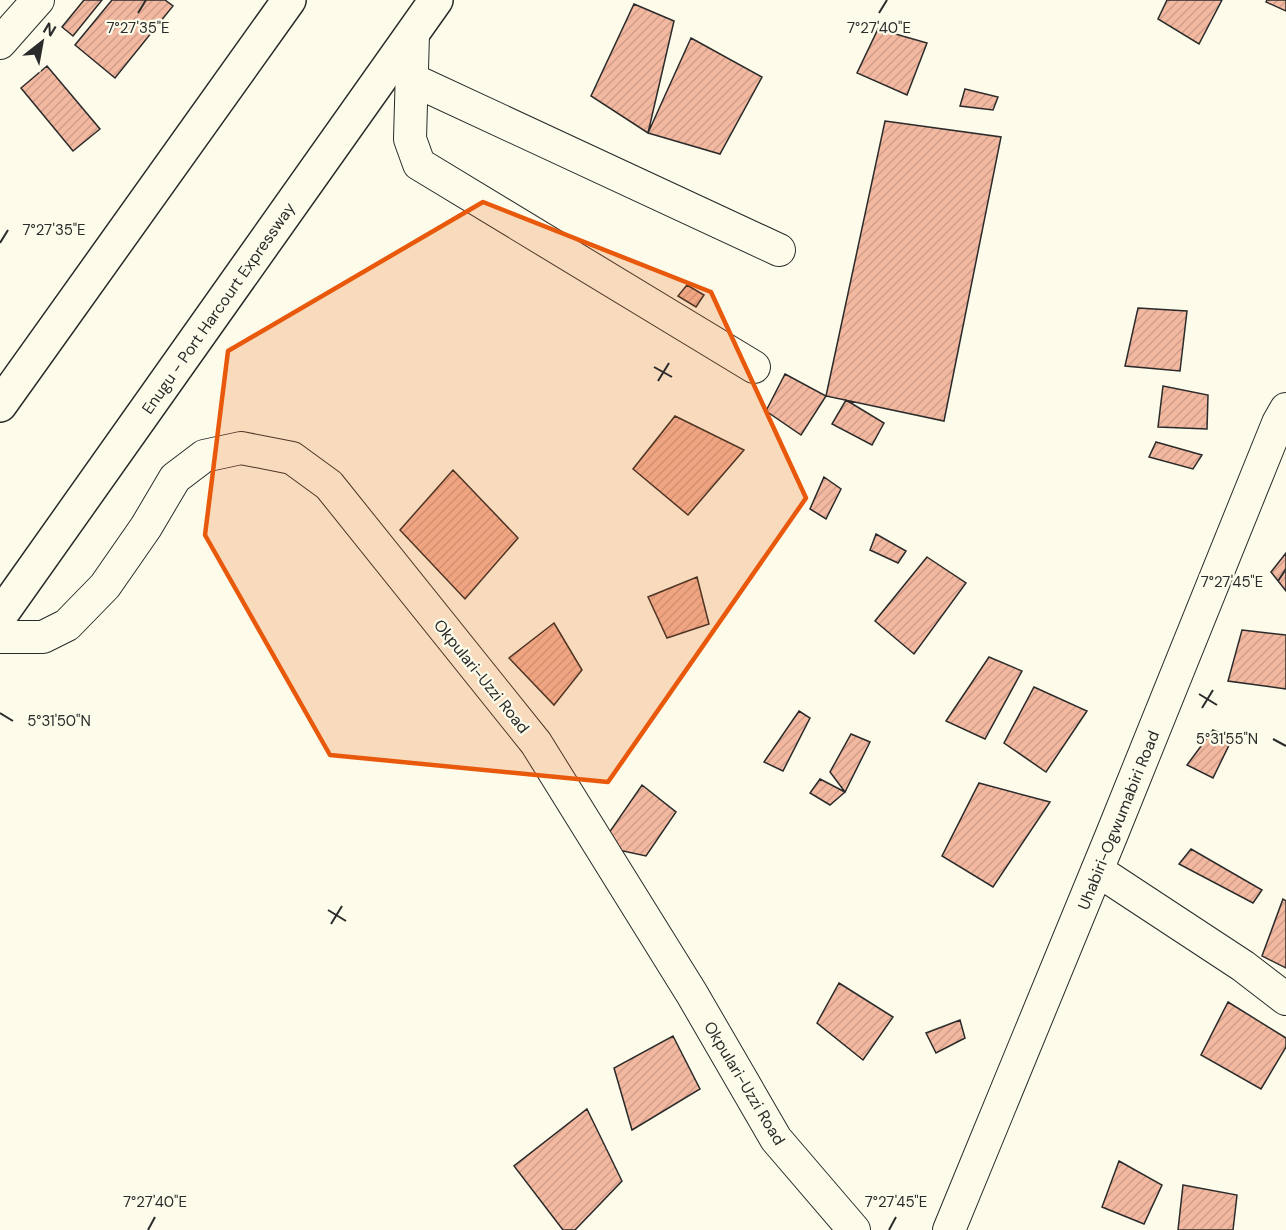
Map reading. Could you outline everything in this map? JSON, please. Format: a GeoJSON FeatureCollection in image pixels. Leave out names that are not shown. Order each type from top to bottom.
{"type":"FeatureCollection","features":[{"type":"Feature","properties":{"kind":"highway"},"geometry":{"type":"LineString","coordinates":[[0,405],[289,0]]}},
{"type":"Feature","properties":{"kind":"highway","name":"Enugu - Port Harcourt Expressway"},"geometry":{"type":"LineString","coordinates":[[0,616],[436,0]]}},
{"type":"Feature","properties":{"kind":"street"},"geometry":{"type":"LineString","coordinates":[[0,43],[38,0]]}},
{"type":"Feature","properties":{"kind":"street"},"geometry":{"type":"LineString","coordinates":[[412,34],[410,139],[419,165],[754,367]]}},
{"type":"Feature","properties":{"kind":"street"},"geometry":{"type":"LineString","coordinates":[[411,79],[779,250]]}},
{"type":"Feature","properties":{"kind":"street","name":"Uhabiri-Ogwumabiri Road"},"geometry":{"type":"LineString","coordinates":[[949,1230],[1278,423],[1286,409]]}},
{"type":"Feature","properties":{"kind":"street","name":"Okpulari-Uzzi Road"},"geometry":{"type":"LineString","coordinates":[[0,637],[43,637],[67,625],[105,586],[146,527],[175,478],[204,456],[241,448],[292,458],[329,485],[536,743],[692,994],[776,1139],[854,1230]]}},
{"type":"Feature","properties":{"kind":"street"},"geometry":{"type":"LineString","coordinates":[[1097,870],[1243,966],[1286,999]]}},
{"type":"Feature","properties":{"kind":"highlighted area"},"geometry":{"type":"Polygon","coordinates":[[[483,202],[711,292],[806,498],[608,782],[330,755],[205,535],[228,351],[483,202]]]}},
{"type":"Feature","properties":{"kind":"building"},"geometry":{"type":"Polygon","coordinates":[[[84,0],[102,0],[73,36],[62,27],[84,0]]]}},
{"type":"Feature","properties":{"kind":"building"},"geometry":{"type":"Polygon","coordinates":[[[112,0],[165,0],[173,6],[115,78],[75,45],[112,0]]]}},
{"type":"Feature","properties":{"kind":"building"},"geometry":{"type":"Polygon","coordinates":[[[1167,0],[1222,0],[1199,44],[1158,19],[1167,0]]]}},
{"type":"Feature","properties":{"kind":"building"},"geometry":{"type":"Polygon","coordinates":[[[1267,0],[1286,0],[1286,11],[1266,2],[1267,0]]]}},
{"type":"Feature","properties":{"kind":"building"},"geometry":{"type":"Polygon","coordinates":[[[634,4],[674,21],[648,133],[591,96],[634,4]]]}},
{"type":"Feature","properties":{"kind":"building"},"geometry":{"type":"Polygon","coordinates":[[[878,29],[927,43],[907,95],[857,73],[878,29]]]}},
{"type":"Feature","properties":{"kind":"building"},"geometry":{"type":"Polygon","coordinates":[[[691,38],[762,77],[720,154],[648,133],[691,38]]]}},
{"type":"Feature","properties":{"kind":"building"},"geometry":{"type":"Polygon","coordinates":[[[47,66],[100,129],[73,151],[21,88],[47,66]]]}},
{"type":"Feature","properties":{"kind":"building"},"geometry":{"type":"Polygon","coordinates":[[[965,89],[998,97],[993,110],[960,106],[965,89]]]}},
{"type":"Feature","properties":{"kind":"building"},"geometry":{"type":"Polygon","coordinates":[[[885,121],[1001,137],[944,421],[826,396],[885,121]]]}},
{"type":"Feature","properties":{"kind":"building"},"geometry":{"type":"Polygon","coordinates":[[[687,285],[704,295],[696,307],[678,296],[687,285]]]}},
{"type":"Feature","properties":{"kind":"building"},"geometry":{"type":"Polygon","coordinates":[[[1138,308],[1187,311],[1180,371],[1125,366],[1138,308]]]}},
{"type":"Feature","properties":{"kind":"building"},"geometry":{"type":"Polygon","coordinates":[[[785,374],[826,396],[801,435],[766,411],[785,374]]]}},
{"type":"Feature","properties":{"kind":"building"},"geometry":{"type":"Polygon","coordinates":[[[1163,386],[1208,395],[1207,429],[1158,427],[1163,386]]]}},
{"type":"Feature","properties":{"kind":"building"},"geometry":{"type":"Polygon","coordinates":[[[846,400],[884,423],[872,445],[832,424],[846,400]]]}},
{"type":"Feature","properties":{"kind":"building"},"geometry":{"type":"Polygon","coordinates":[[[675,416],[744,450],[688,515],[633,469],[675,416]]]}},
{"type":"Feature","properties":{"kind":"building"},"geometry":{"type":"Polygon","coordinates":[[[1156,442],[1202,455],[1193,469],[1149,457],[1156,442]]]}},
{"type":"Feature","properties":{"kind":"building"},"geometry":{"type":"Polygon","coordinates":[[[453,470],[518,538],[465,599],[400,530],[453,470]]]}},
{"type":"Feature","properties":{"kind":"building"},"geometry":{"type":"Polygon","coordinates":[[[824,477],[841,489],[826,519],[810,509],[824,477]]]}},
{"type":"Feature","properties":{"kind":"building"},"geometry":{"type":"Polygon","coordinates":[[[876,534],[906,551],[898,563],[870,550],[876,534]]]}},
{"type":"Feature","properties":{"kind":"building"},"geometry":{"type":"Polygon","coordinates":[[[1286,553],[1286,591],[1271,572],[1286,553]]]}},
{"type":"Feature","properties":{"kind":"building"},"geometry":{"type":"Polygon","coordinates":[[[927,557],[966,583],[914,654],[875,621],[927,557]]]}},
{"type":"Feature","properties":{"kind":"building"},"geometry":{"type":"Polygon","coordinates":[[[697,577],[709,624],[667,638],[648,597],[697,577]]]}},
{"type":"Feature","properties":{"kind":"building"},"geometry":{"type":"Polygon","coordinates":[[[554,623],[582,670],[554,705],[509,658],[554,623]]]}},
{"type":"Feature","properties":{"kind":"building"},"geometry":{"type":"Polygon","coordinates":[[[1242,630],[1286,635],[1286,689],[1228,681],[1242,630]]]}},
{"type":"Feature","properties":{"kind":"building"},"geometry":{"type":"Polygon","coordinates":[[[989,657],[1022,671],[985,739],[946,721],[989,657]]]}},
{"type":"Feature","properties":{"kind":"building"},"geometry":{"type":"Polygon","coordinates":[[[1034,687],[1087,711],[1046,772],[1004,743],[1034,687]]]}},
{"type":"Feature","properties":{"kind":"building"},"geometry":{"type":"Polygon","coordinates":[[[799,711],[810,718],[783,771],[764,762],[799,711]]]}},
{"type":"Feature","properties":{"kind":"building"},"geometry":{"type":"Polygon","coordinates":[[[1213,730],[1232,739],[1213,778],[1187,765],[1213,730]]]}},
{"type":"Feature","properties":{"kind":"building"},"geometry":{"type":"Polygon","coordinates":[[[851,734],[870,742],[845,792],[830,772],[851,734]]]}},
{"type":"Feature","properties":{"kind":"building"},"geometry":{"type":"Polygon","coordinates":[[[820,779],[845,792],[830,805],[810,793],[820,779]]]}},
{"type":"Feature","properties":{"kind":"building"},"geometry":{"type":"Polygon","coordinates":[[[979,783],[1050,802],[993,887],[942,856],[979,783]]]}},
{"type":"Feature","properties":{"kind":"building"},"geometry":{"type":"Polygon","coordinates":[[[642,785],[676,812],[646,856],[600,846],[642,785]]]}},
{"type":"Feature","properties":{"kind":"building"},"geometry":{"type":"Polygon","coordinates":[[[1191,849],[1262,890],[1253,903],[1179,864],[1191,849]]]}},
{"type":"Feature","properties":{"kind":"building"},"geometry":{"type":"Polygon","coordinates":[[[1283,899],[1286,901],[1286,968],[1262,956],[1283,899]]]}},
{"type":"Feature","properties":{"kind":"building"},"geometry":{"type":"Polygon","coordinates":[[[839,983],[893,1017],[863,1060],[817,1023],[839,983]]]}},
{"type":"Feature","properties":{"kind":"building"},"geometry":{"type":"Polygon","coordinates":[[[1228,1002],[1286,1038],[1286,1047],[1261,1089],[1201,1055],[1228,1002]]]}},
{"type":"Feature","properties":{"kind":"building"},"geometry":{"type":"Polygon","coordinates":[[[960,1020],[965,1038],[936,1053],[926,1033],[960,1020]]]}},
{"type":"Feature","properties":{"kind":"building"},"geometry":{"type":"Polygon","coordinates":[[[673,1036],[700,1089],[632,1130],[614,1068],[673,1036]]]}},
{"type":"Feature","properties":{"kind":"building"},"geometry":{"type":"Polygon","coordinates":[[[587,1109],[622,1181],[575,1230],[563,1230],[514,1166],[587,1109]]]}},
{"type":"Feature","properties":{"kind":"building"},"geometry":{"type":"Polygon","coordinates":[[[1119,1161],[1162,1185],[1144,1224],[1102,1207],[1119,1161]]]}},
{"type":"Feature","properties":{"kind":"building"},"geometry":{"type":"Polygon","coordinates":[[[1183,1185],[1237,1195],[1233,1230],[1178,1230],[1183,1185]]]}}]}
